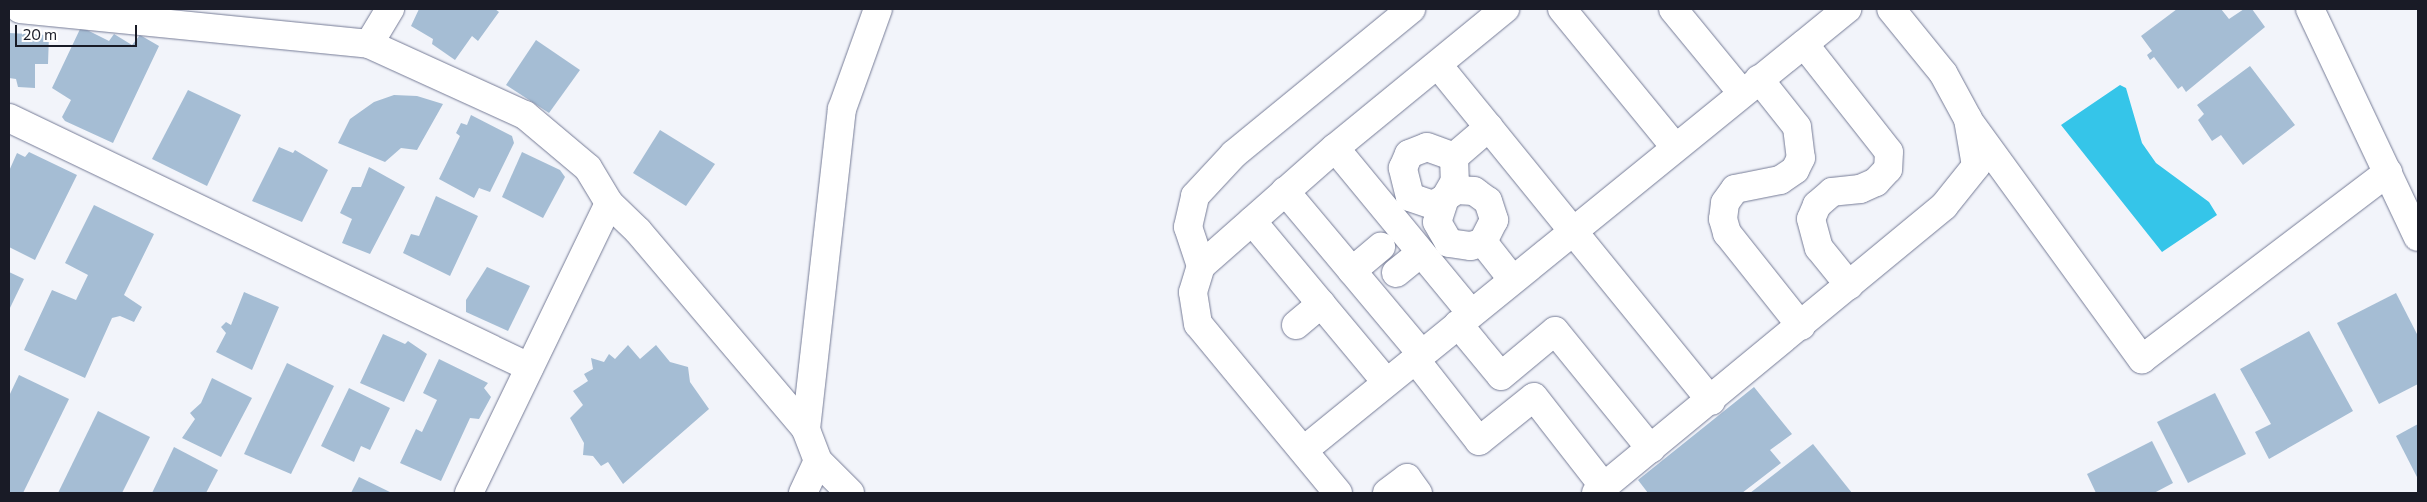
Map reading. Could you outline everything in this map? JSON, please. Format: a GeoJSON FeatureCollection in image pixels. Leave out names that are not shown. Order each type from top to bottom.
{"type":"FeatureCollection","features":[{"type":"Feature","properties":{"kind":"street"},"geometry":{"type":"LineString","coordinates":[[20,9],[369,44],[525,115],[588,168],[609,203],[638,231],[806,429],[818,461],[850,493]]}},
{"type":"Feature","properties":{"kind":"street"},"geometry":{"type":"LineString","coordinates":[[369,44],[390,9]]}},
{"type":"Feature","properties":{"kind":"street"},"geometry":{"type":"LineString","coordinates":[[806,429],[842,110],[878,9]]}},
{"type":"Feature","properties":{"kind":"street"},"geometry":{"type":"LineString","coordinates":[[1201,266],[1188,226],[1195,196],[1234,154],[1411,9]]}},
{"type":"Feature","properties":{"kind":"street"},"geometry":{"type":"LineString","coordinates":[[1338,493],[1198,324],[1193,292],[1201,266],[1335,148],[1505,9]]}},
{"type":"Feature","properties":{"kind":"street"},"geometry":{"type":"LineString","coordinates":[[1562,9],[1675,147]]}},
{"type":"Feature","properties":{"kind":"street"},"geometry":{"type":"LineString","coordinates":[[1672,9],[1751,86],[1797,127],[1800,158],[1795,170],[1780,180],[1735,189],[1725,203],[1723,218],[1727,233],[1801,326]]}},
{"type":"Feature","properties":{"kind":"street"},"geometry":{"type":"LineString","coordinates":[[1304,450],[1572,230],[1847,9]]}},
{"type":"Feature","properties":{"kind":"street"},"geometry":{"type":"LineString","coordinates":[[1891,9],[1943,73],[1968,120],[2142,359],[2388,172]]}},
{"type":"Feature","properties":{"kind":"street"},"geometry":{"type":"LineString","coordinates":[[2310,9],[2388,172],[2415,218]]}},
{"type":"Feature","properties":{"kind":"street"},"geometry":{"type":"LineString","coordinates":[[1804,44],[1889,152],[1888,169],[1876,182],[1860,189],[1832,192],[1816,205],[1811,219],[1819,248],[1850,285]]}},
{"type":"Feature","properties":{"kind":"street"},"geometry":{"type":"LineString","coordinates":[[1438,64],[1711,401]]}},
{"type":"Feature","properties":{"kind":"street"},"geometry":{"type":"LineString","coordinates":[[9,118],[529,367]]}},
{"type":"Feature","properties":{"kind":"street"},"geometry":{"type":"LineString","coordinates":[[1285,191],[1352,271],[1418,356],[1479,441],[1534,397],[1600,490],[1711,401],[1944,206],[1976,166],[1968,120]]}},
{"type":"Feature","properties":{"kind":"street"},"geometry":{"type":"LineString","coordinates":[[1454,157],[1489,127]]}},
{"type":"Feature","properties":{"kind":"street"},"geometry":{"type":"LineString","coordinates":[[1454,157],[1427,147],[1409,154],[1403,168],[1404,183],[1410,197],[1418,203],[1433,205],[1445,198],[1456,190],[1474,191],[1488,201],[1494,220],[1483,242],[1471,246],[1449,243],[1437,222],[1445,198],[1455,181],[1454,157]]}},
{"type":"Feature","properties":{"kind":"street"},"geometry":{"type":"LineString","coordinates":[[1335,148],[1421,252],[1501,376],[1555,331],[1651,449]]}},
{"type":"Feature","properties":{"kind":"street"},"geometry":{"type":"LineString","coordinates":[[470,493],[609,203]]}},
{"type":"Feature","properties":{"kind":"street"},"geometry":{"type":"LineString","coordinates":[[1252,221],[1386,382]]}},
{"type":"Feature","properties":{"kind":"street"},"geometry":{"type":"LineString","coordinates":[[1483,242],[1512,279]]}},
{"type":"Feature","properties":{"kind":"street"},"geometry":{"type":"LineString","coordinates":[[1352,271],[1381,247]]}},
{"type":"Feature","properties":{"kind":"street"},"geometry":{"type":"LineString","coordinates":[[1396,273],[1421,252]]}},
{"type":"Feature","properties":{"kind":"street"},"geometry":{"type":"LineString","coordinates":[[1296,325],[1321,304]]}},
{"type":"Feature","properties":{"kind":"street"},"geometry":{"type":"LineString","coordinates":[[803,493],[818,461]]}},
{"type":"Feature","properties":{"kind":"street"},"geometry":{"type":"LineString","coordinates":[[1387,493],[1407,478],[1418,493]]}},
{"type":"Feature","properties":{"kind":"water"},"geometry":{"type":"Polygon","coordinates":[[[2120,85],[2126,88],[2142,143],[2156,163],[2209,202],[2217,215],[2162,252],[2061,125],[2120,85]]]}},
{"type":"Feature","properties":{"kind":"building"},"geometry":{"type":"Polygon","coordinates":[[[419,9],[495,9],[499,12],[478,41],[472,36],[455,60],[432,44],[433,39],[411,26],[419,9]]]}},
{"type":"Feature","properties":{"kind":"building"},"geometry":{"type":"Polygon","coordinates":[[[2177,9],[2221,9],[2229,19],[2244,9],[2252,9],[2265,27],[2186,92],[2182,86],[2178,89],[2154,57],[2150,60],[2147,55],[2152,51],[2141,36],[2177,9]]]}},
{"type":"Feature","properties":{"kind":"building"},"geometry":{"type":"Polygon","coordinates":[[[81,27],[109,41],[114,34],[132,45],[140,35],[159,46],[113,143],[65,121],[62,117],[71,100],[52,88],[81,27]]]}},
{"type":"Feature","properties":{"kind":"building"},"geometry":{"type":"Polygon","coordinates":[[[9,33],[49,35],[48,64],[35,64],[35,88],[18,87],[16,79],[9,78],[9,33]]]}},
{"type":"Feature","properties":{"kind":"building"},"geometry":{"type":"Polygon","coordinates":[[[536,40],[580,70],[549,113],[506,85],[536,40]]]}},
{"type":"Feature","properties":{"kind":"building"},"geometry":{"type":"Polygon","coordinates":[[[2250,66],[2295,125],[2243,165],[2221,135],[2212,141],[2198,120],[2204,114],[2197,105],[2250,66]]]}},
{"type":"Feature","properties":{"kind":"building"},"geometry":{"type":"Polygon","coordinates":[[[188,90],[241,115],[207,186],[152,159],[188,90]]]}},
{"type":"Feature","properties":{"kind":"building"},"geometry":{"type":"Polygon","coordinates":[[[394,95],[417,96],[443,104],[417,150],[401,148],[385,162],[338,143],[350,119],[374,102],[394,95]]]}},
{"type":"Feature","properties":{"kind":"building"},"geometry":{"type":"Polygon","coordinates":[[[471,115],[512,136],[514,143],[490,192],[479,188],[474,198],[439,179],[460,136],[456,133],[461,123],[467,125],[471,115]]]}},
{"type":"Feature","properties":{"kind":"building"},"geometry":{"type":"Polygon","coordinates":[[[660,130],[715,164],[686,206],[633,173],[660,130]]]}},
{"type":"Feature","properties":{"kind":"building"},"geometry":{"type":"Polygon","coordinates":[[[279,147],[293,153],[295,150],[328,170],[302,222],[252,201],[279,147]]]}},
{"type":"Feature","properties":{"kind":"building"},"geometry":{"type":"Polygon","coordinates":[[[29,152],[77,175],[35,260],[9,247],[9,171],[17,153],[25,157],[29,152]]]}},
{"type":"Feature","properties":{"kind":"building"},"geometry":{"type":"Polygon","coordinates":[[[522,152],[560,170],[565,177],[543,218],[502,197],[522,152]]]}},
{"type":"Feature","properties":{"kind":"building"},"geometry":{"type":"Polygon","coordinates":[[[369,167],[405,187],[370,254],[342,243],[352,219],[340,213],[352,187],[361,187],[369,167]]]}},
{"type":"Feature","properties":{"kind":"building"},"geometry":{"type":"Polygon","coordinates":[[[436,196],[478,216],[450,276],[403,253],[411,234],[419,236],[436,196]]]}},
{"type":"Feature","properties":{"kind":"building"},"geometry":{"type":"Polygon","coordinates":[[[94,205],[154,234],[124,295],[142,307],[134,322],[120,316],[112,318],[85,378],[24,350],[52,290],[76,300],[88,275],[65,263],[94,205]]]}},
{"type":"Feature","properties":{"kind":"building"},"geometry":{"type":"Polygon","coordinates":[[[487,267],[530,286],[508,331],[466,312],[466,300],[487,267]]]}},
{"type":"Feature","properties":{"kind":"building"},"geometry":{"type":"Polygon","coordinates":[[[9,272],[24,279],[9,310],[9,272]]]}},
{"type":"Feature","properties":{"kind":"building"},"geometry":{"type":"Polygon","coordinates":[[[244,292],[279,307],[252,370],[216,352],[226,333],[221,327],[226,322],[231,325],[244,292]]]}},
{"type":"Feature","properties":{"kind":"building"},"geometry":{"type":"Polygon","coordinates":[[[2396,293],[2418,336],[2418,384],[2379,404],[2337,323],[2396,293]]]}},
{"type":"Feature","properties":{"kind":"building"},"geometry":{"type":"Polygon","coordinates":[[[2309,331],[2353,411],[2269,459],[2255,432],[2271,424],[2240,369],[2309,331]]]}},
{"type":"Feature","properties":{"kind":"building"},"geometry":{"type":"Polygon","coordinates":[[[383,334],[405,344],[408,341],[427,354],[404,402],[360,383],[383,334]]]}},
{"type":"Feature","properties":{"kind":"building"},"geometry":{"type":"Polygon","coordinates":[[[628,345],[640,359],[656,345],[670,362],[688,367],[690,382],[709,409],[623,484],[608,462],[601,466],[593,456],[583,455],[584,443],[570,418],[583,405],[573,391],[588,381],[584,374],[593,369],[591,358],[604,362],[609,354],[615,359],[628,345]]]}},
{"type":"Feature","properties":{"kind":"building"},"geometry":{"type":"Polygon","coordinates":[[[439,359],[488,383],[484,388],[491,397],[479,419],[470,418],[441,481],[400,463],[416,429],[422,432],[437,400],[423,393],[439,359]]]}},
{"type":"Feature","properties":{"kind":"building"},"geometry":{"type":"Polygon","coordinates":[[[287,363],[334,386],[291,474],[244,454],[287,363]]]}},
{"type":"Feature","properties":{"kind":"building"},"geometry":{"type":"Polygon","coordinates":[[[19,375],[69,399],[23,493],[9,493],[9,396],[19,375]]]}},
{"type":"Feature","properties":{"kind":"building"},"geometry":{"type":"Polygon","coordinates":[[[212,378],[252,398],[221,457],[182,438],[195,419],[190,413],[201,403],[212,378]]]}},
{"type":"Feature","properties":{"kind":"building"},"geometry":{"type":"Polygon","coordinates":[[[1754,387],[1792,434],[1770,450],[1781,463],[1742,493],[1648,493],[1638,480],[1754,387]]]}},
{"type":"Feature","properties":{"kind":"building"},"geometry":{"type":"Polygon","coordinates":[[[349,388],[390,408],[370,450],[361,446],[354,462],[321,446],[349,388]]]}},
{"type":"Feature","properties":{"kind":"building"},"geometry":{"type":"Polygon","coordinates":[[[2215,393],[2246,454],[2188,483],[2157,422],[2215,393]]]}},
{"type":"Feature","properties":{"kind":"building"},"geometry":{"type":"Polygon","coordinates":[[[98,411],[150,437],[122,493],[58,493],[98,411]]]}},
{"type":"Feature","properties":{"kind":"building"},"geometry":{"type":"Polygon","coordinates":[[[2418,424],[2418,479],[2396,436],[2418,424]]]}},
{"type":"Feature","properties":{"kind":"building"},"geometry":{"type":"Polygon","coordinates":[[[2152,441],[2173,483],[2154,493],[2096,493],[2087,474],[2152,441]]]}},
{"type":"Feature","properties":{"kind":"building"},"geometry":{"type":"Polygon","coordinates":[[[1813,444],[1852,493],[1750,493],[1813,444]]]}},
{"type":"Feature","properties":{"kind":"building"},"geometry":{"type":"Polygon","coordinates":[[[174,447],[218,470],[206,493],[152,493],[174,447]]]}},
{"type":"Feature","properties":{"kind":"building"},"geometry":{"type":"Polygon","coordinates":[[[359,477],[392,493],[351,493],[359,477]]]}}]}
